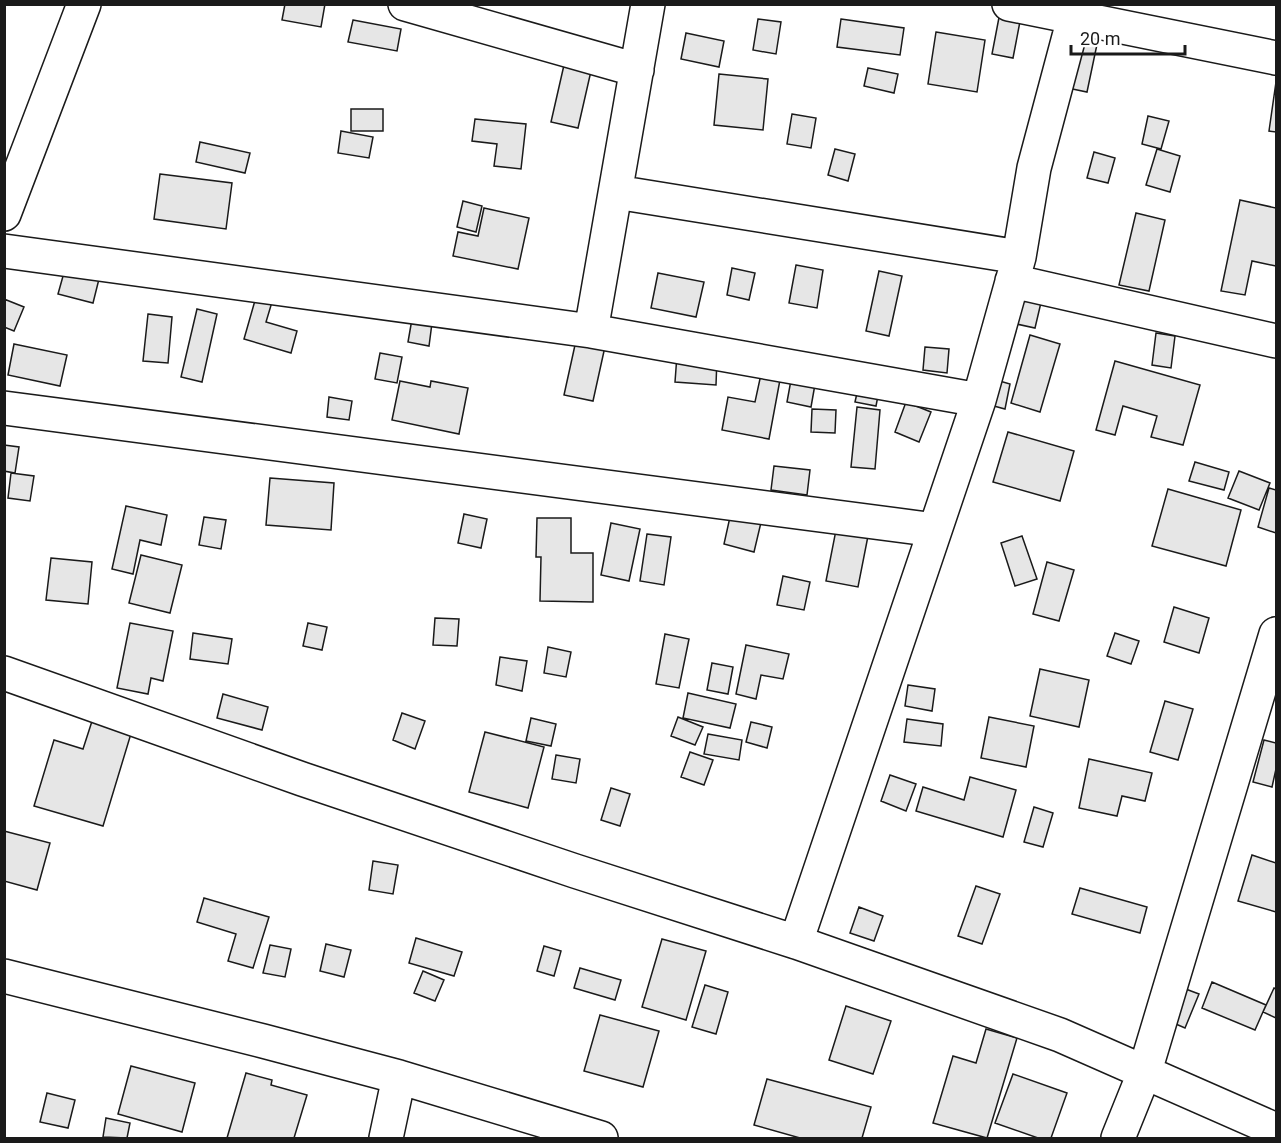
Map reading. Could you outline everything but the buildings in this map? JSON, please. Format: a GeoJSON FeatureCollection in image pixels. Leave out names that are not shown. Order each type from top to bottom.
{"type":"FeatureCollection","features":[{"type":"Feature","properties":{"kind":"street"},"geometry":{"type":"LineString","coordinates":[[4,214],[84,4]]}},
{"type":"Feature","properties":{"kind":"street"},"geometry":{"type":"LineString","coordinates":[[405,4],[637,70]]}},
{"type":"Feature","properties":{"kind":"street"},"geometry":{"type":"LineString","coordinates":[[591,332],[648,4]]}},
{"type":"Feature","properties":{"kind":"street"},"geometry":{"type":"LineString","coordinates":[[1009,4],[1074,11],[1276,58]]}},
{"type":"Feature","properties":{"kind":"street"},"geometry":{"type":"LineString","coordinates":[[796,942],[979,400],[1016,269],[1034,168],[1074,11]]}},
{"type":"Feature","properties":{"kind":"street"},"geometry":{"type":"LineString","coordinates":[[616,192],[1016,269],[1276,341]]}},
{"type":"Feature","properties":{"kind":"street"},"geometry":{"type":"LineString","coordinates":[[4,251],[591,332],[979,400]]}},
{"type":"Feature","properties":{"kind":"street"},"geometry":{"type":"LineString","coordinates":[[4,408],[935,530]]}},
{"type":"Feature","properties":{"kind":"street"},"geometry":{"type":"LineString","coordinates":[[1118,1138],[1145,1071],[1264,721],[1276,634]]}},
{"type":"Feature","properties":{"kind":"street"},"geometry":{"type":"LineString","coordinates":[[4,673],[348,794],[575,871],[796,942],[1060,1035],[1276,1130]]}},
{"type":"Feature","properties":{"kind":"street"},"geometry":{"type":"LineString","coordinates":[[4,976],[399,1077],[601,1138]]}},
{"type":"Feature","properties":{"kind":"street"},"geometry":{"type":"LineString","coordinates":[[386,1138],[399,1077]]}}]}
